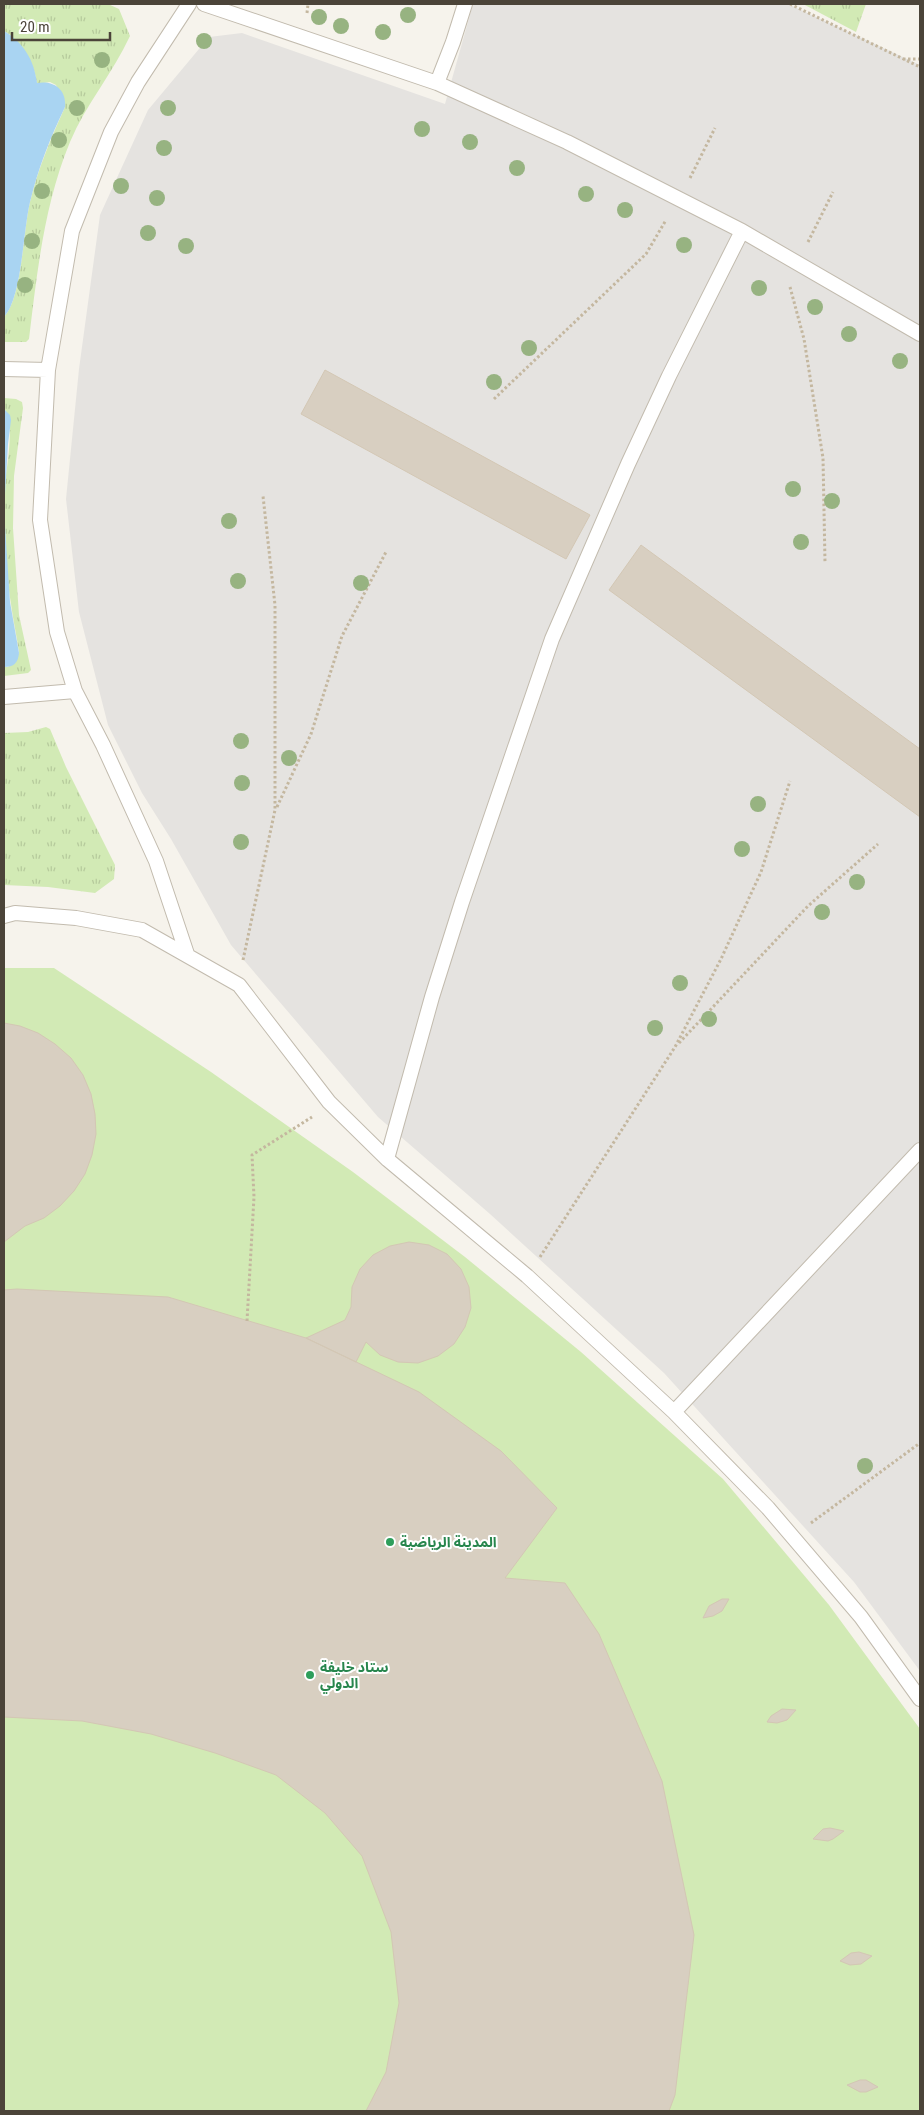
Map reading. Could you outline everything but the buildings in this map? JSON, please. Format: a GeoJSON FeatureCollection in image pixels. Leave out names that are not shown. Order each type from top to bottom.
{"type":"FeatureCollection","features":[{"type":"Feature","properties":{"kind":"lane"},"geometry":{"type":"LineString","coordinates":[[187,954],[156,861],[103,745],[75,691],[57,632],[40,520],[48,370],[72,231],[112,132],[138,82],[189,4]]}},
{"type":"Feature","properties":{"kind":"lane"},"geometry":{"type":"LineString","coordinates":[[204,4],[437,83],[567,142],[742,231],[920,334]]}},
{"type":"Feature","properties":{"kind":"lane"},"geometry":{"type":"LineString","coordinates":[[437,83],[465,4]]}},
{"type":"Feature","properties":{"kind":"lane"},"geometry":{"type":"LineString","coordinates":[[387,1159],[432,997],[462,902],[552,639],[644,429],[742,231]]}},
{"type":"Feature","properties":{"kind":"lane"},"geometry":{"type":"LineString","coordinates":[[4,369],[48,370]]}},
{"type":"Feature","properties":{"kind":"lane"},"geometry":{"type":"LineString","coordinates":[[4,697],[75,691]]}},
{"type":"Feature","properties":{"kind":"lane"},"geometry":{"type":"LineString","coordinates":[[4,916],[15,913],[76,918],[142,930],[239,985],[328,1102],[387,1159],[527,1276],[674,1412],[768,1508],[861,1617],[919,1694]]}},
{"type":"Feature","properties":{"kind":"lane"},"geometry":{"type":"LineString","coordinates":[[674,1412],[920,1150]]}},
{"type":"Feature","properties":{"kind":"path"},"geometry":{"type":"LineString","coordinates":[[790,4],[920,67]]}},
{"type":"Feature","properties":{"kind":"path"},"geometry":{"type":"LineString","coordinates":[[901,59],[920,59]]}},
{"type":"Feature","properties":{"kind":"path"},"geometry":{"type":"LineString","coordinates":[[494,399],[646,254],[680,198],[715,128]]}},
{"type":"Feature","properties":{"kind":"path"},"geometry":{"type":"LineString","coordinates":[[825,563],[823,458],[804,339],[790,286],[798,262],[833,192]]}},
{"type":"Feature","properties":{"kind":"path"},"geometry":{"type":"LineString","coordinates":[[263,496],[275,605],[276,810]]}},
{"type":"Feature","properties":{"kind":"path"},"geometry":{"type":"LineString","coordinates":[[239,985],[254,902],[276,810],[311,734],[342,636],[386,552]]}},
{"type":"Feature","properties":{"kind":"path"},"geometry":{"type":"LineString","coordinates":[[527,1276],[675,1047],[721,959],[761,872],[790,781]]}},
{"type":"Feature","properties":{"kind":"path"},"geometry":{"type":"LineString","coordinates":[[675,1047],[808,906],[878,844]]}},
{"type":"Feature","properties":{"kind":"path"},"geometry":{"type":"LineString","coordinates":[[247,1321],[254,1197],[252,1156],[306,1122],[328,1102]]}},
{"type":"Feature","properties":{"kind":"path"},"geometry":{"type":"LineString","coordinates":[[792,1537],[920,1443]]}},
{"type":"Feature","properties":{"kind":"green space"},"geometry":{"type":"Polygon","coordinates":[[[4,4],[108,4],[119,9],[130,36],[116,63],[76,128],[61,166],[43,239],[29,339],[26,342],[4,342],[4,317],[15,295],[33,190],[45,154],[65,107],[56,85],[50,82],[37,84],[36,76],[26,54],[16,41],[4,31],[4,4]]]}},
{"type":"Feature","properties":{"kind":"green space"},"geometry":{"type":"Polygon","coordinates":[[[803,4],[866,4],[856,32],[803,4]]]}},
{"type":"Feature","properties":{"kind":"green space"},"geometry":{"type":"Polygon","coordinates":[[[4,398],[16,399],[22,402],[23,408],[14,476],[13,528],[19,615],[31,670],[28,673],[4,676],[4,667],[8,667],[19,653],[9,590],[5,545],[4,501],[10,434],[8,415],[4,409],[4,398]]]}},
{"type":"Feature","properties":{"kind":"green space"},"geometry":{"type":"Polygon","coordinates":[[[46,727],[50,729],[66,767],[115,865],[114,879],[95,893],[48,887],[4,885],[4,733],[28,732],[46,727]]]}},
{"type":"Feature","properties":{"kind":"green space","name":"المدينة الرياضية"},"geometry":{"type":"Polygon","coordinates":[[[4,968],[54,968],[211,1072],[353,1172],[465,1257],[581,1352],[723,1479],[829,1605],[920,1729],[920,2111],[4,2111],[4,968]]]}},
{"type":"Feature","properties":{"kind":"shaded area"},"geometry":{"type":"Polygon","coordinates":[[[473,4],[788,4],[920,65],[920,1671],[854,1582],[664,1373],[490,1214],[378,1117],[231,945],[171,839],[142,793],[108,725],[79,612],[66,499],[79,369],[100,215],[148,110],[209,37],[242,33],[445,104],[473,4]]]}},
{"type":"Feature","properties":{"kind":"water"},"geometry":{"type":"Polygon","coordinates":[[[4,31],[17,41],[27,53],[36,75],[37,83],[43,82],[58,87],[64,95],[65,107],[54,130],[33,190],[15,295],[4,317],[4,31]]]}},
{"type":"Feature","properties":{"kind":"water"},"geometry":{"type":"Polygon","coordinates":[[[4,409],[10,415],[11,420],[4,511],[4,409]]]}},
{"type":"Feature","properties":{"kind":"water"},"geometry":{"type":"Polygon","coordinates":[[[4,511],[10,602],[19,653],[15,664],[4,667],[4,511]]]}},
{"type":"Feature","properties":{"kind":"place","name":"المدينة الرياضية"},"geometry":{"type":"Point","coordinates":[390,1542]}},
{"type":"Feature","properties":{"kind":"place","name":"ستاد خليفة الدولي"},"geometry":{"type":"Point","coordinates":[310,1675]}}]}
